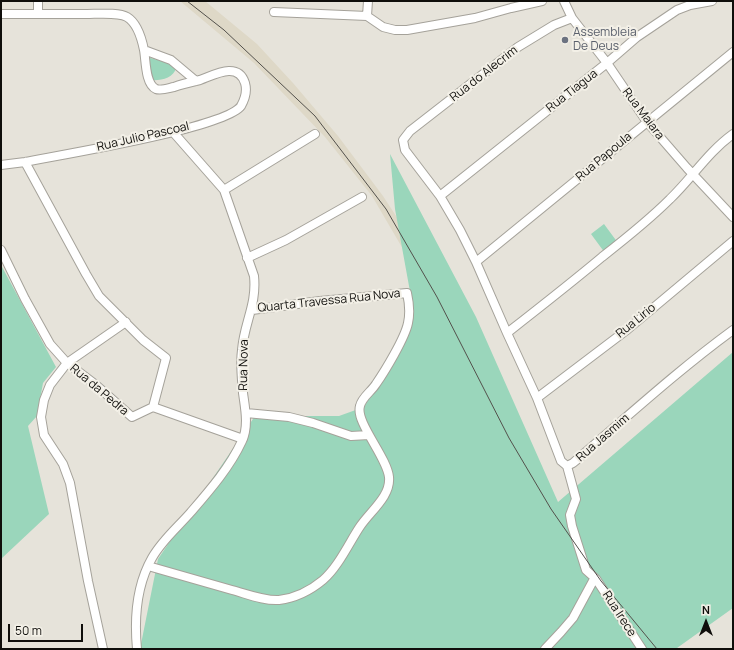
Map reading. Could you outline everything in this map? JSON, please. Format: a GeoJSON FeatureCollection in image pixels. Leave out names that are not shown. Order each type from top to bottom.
{"type":"FeatureCollection","features":[{"type":"Feature","properties":{"kind":"street"},"geometry":{"type":"LineString","coordinates":[[38,1],[38,14]]}},
{"type":"Feature","properties":{"kind":"street"},"geometry":{"type":"LineString","coordinates":[[367,16],[368,1]]}},
{"type":"Feature","properties":{"kind":"street"},"geometry":{"type":"LineString","coordinates":[[274,12],[367,16],[383,27],[395,30],[407,30],[475,18],[542,1]]}},
{"type":"Feature","properties":{"kind":"street","name":"Rua Maiara"},"geometry":{"type":"LineString","coordinates":[[564,1],[572,18],[607,63],[647,122],[670,150],[733,217]]}},
{"type":"Feature","properties":{"kind":"street","name":"Rua Tiagua"},"geometry":{"type":"LineString","coordinates":[[440,196],[607,63],[637,37],[677,10],[690,5],[712,1]]}},
{"type":"Feature","properties":{"kind":"street"},"geometry":{"type":"LineString","coordinates":[[1,14],[119,15],[127,17],[135,26],[142,42],[149,81],[152,86],[156,89],[168,88],[196,81]]}},
{"type":"Feature","properties":{"kind":"street","name":"Rua do Alecrim"},"geometry":{"type":"LineString","coordinates":[[403,140],[410,131],[518,47],[554,25],[572,18]]}},
{"type":"Feature","properties":{"kind":"street"},"geometry":{"type":"LineString","coordinates":[[144,50],[171,60],[196,81]]}},
{"type":"Feature","properties":{"kind":"street","name":"Rua Papoula"},"geometry":{"type":"LineString","coordinates":[[476,262],[733,52]]}},
{"type":"Feature","properties":{"kind":"street","name":"Rua Julio Pascoal"},"geometry":{"type":"LineString","coordinates":[[1,165],[26,162],[173,132],[223,117],[240,107],[244,98],[245,84],[242,78],[232,71],[220,72],[196,81]]}},
{"type":"Feature","properties":{"kind":"street","name":"Rua Nova"},"geometry":{"type":"LineString","coordinates":[[137,649],[137,601],[142,581],[152,557],[168,536],[191,512],[218,479],[243,439],[246,422],[242,385],[242,351],[247,320],[252,310],[255,290],[254,276],[224,190],[173,132]]}},
{"type":"Feature","properties":{"kind":"street"},"geometry":{"type":"LineString","coordinates":[[224,190],[315,134]]}},
{"type":"Feature","properties":{"kind":"street"},"geometry":{"type":"LineString","coordinates":[[507,333],[623,240],[669,200],[710,153],[720,143],[733,134]]}},
{"type":"Feature","properties":{"kind":"street","name":"Rua Jasmim"},"geometry":{"type":"LineString","coordinates":[[403,140],[405,150],[440,196],[460,230],[476,262],[537,398],[555,449],[561,461],[567,466],[574,463],[711,346],[733,330]]}},
{"type":"Feature","properties":{"kind":"street"},"geometry":{"type":"LineString","coordinates":[[26,162],[89,280],[104,301],[143,340],[166,358],[153,407],[243,439]]}},
{"type":"Feature","properties":{"kind":"street"},"geometry":{"type":"LineString","coordinates":[[247,258],[286,240],[362,197]]}},
{"type":"Feature","properties":{"kind":"street","name":"Rua Lirio"},"geometry":{"type":"LineString","coordinates":[[537,398],[628,329],[733,241]]}},
{"type":"Feature","properties":{"kind":"street"},"geometry":{"type":"LineString","coordinates":[[1,250],[25,299],[50,344],[67,363],[50,385],[44,400],[41,417],[44,435],[63,464],[70,483],[88,581],[103,649]]}},
{"type":"Feature","properties":{"kind":"street","name":"Quarta Travessa Rua Nova"},"geometry":{"type":"LineString","coordinates":[[252,310],[320,301],[407,293],[408,323],[404,333],[382,375],[375,386],[362,400],[359,407],[360,416],[369,435]]}},
{"type":"Feature","properties":{"kind":"street","name":"Rua da Pedra"},"geometry":{"type":"LineString","coordinates":[[126,322],[67,363],[96,385],[132,417],[153,407]]}},
{"type":"Feature","properties":{"kind":"street"},"geometry":{"type":"LineString","coordinates":[[148,566],[268,599],[279,600],[290,598],[302,594],[324,579],[334,567],[363,522],[385,497],[388,491],[389,477],[387,469],[383,458],[369,435],[351,436],[289,417],[246,412]]}},
{"type":"Feature","properties":{"kind":"street","name":"Rua Irece"},"geometry":{"type":"LineString","coordinates":[[567,466],[576,499],[570,515],[572,526],[586,570],[596,579],[642,649]]}},
{"type":"Feature","properties":{"kind":"street"},"geometry":{"type":"LineString","coordinates":[[545,649],[573,618],[596,579]]}},
{"type":"Feature","properties":{"kind":"shaded area"},"geometry":{"type":"Polygon","coordinates":[[[180,1],[205,1],[257,44],[293,83],[338,136],[383,196],[413,242],[594,576],[372,196],[325,137],[254,63],[180,1]]]}},
{"type":"Feature","properties":{"kind":"green space"},"geometry":{"type":"Polygon","coordinates":[[[147,57],[172,64],[176,68],[175,71],[166,78],[151,80],[147,57]]]}},
{"type":"Feature","properties":{"kind":"green space"},"geometry":{"type":"Polygon","coordinates":[[[390,154],[476,317],[558,502],[733,352],[733,608],[677,649],[140,649],[158,559],[255,416],[339,416],[364,407],[404,340],[413,308],[395,209],[390,154]]]}},
{"type":"Feature","properties":{"kind":"green space"},"geometry":{"type":"Polygon","coordinates":[[[604,224],[618,243],[605,253],[591,234],[604,224]]]}},
{"type":"Feature","properties":{"kind":"green space"},"geometry":{"type":"Polygon","coordinates":[[[1,265],[56,367],[43,383],[37,416],[28,426],[49,514],[1,559],[1,265]]]}},
{"type":"Feature","properties":{"kind":"tram line"},"geometry":{"type":"LineString","coordinates":[[187,1],[224,30],[315,116],[386,209],[437,297],[509,438],[551,509],[601,581],[657,649]]}},
{"type":"Feature","properties":{"kind":"place","name":"Assembleia De Deus"},"geometry":{"type":"Point","coordinates":[565,40]}}]}
